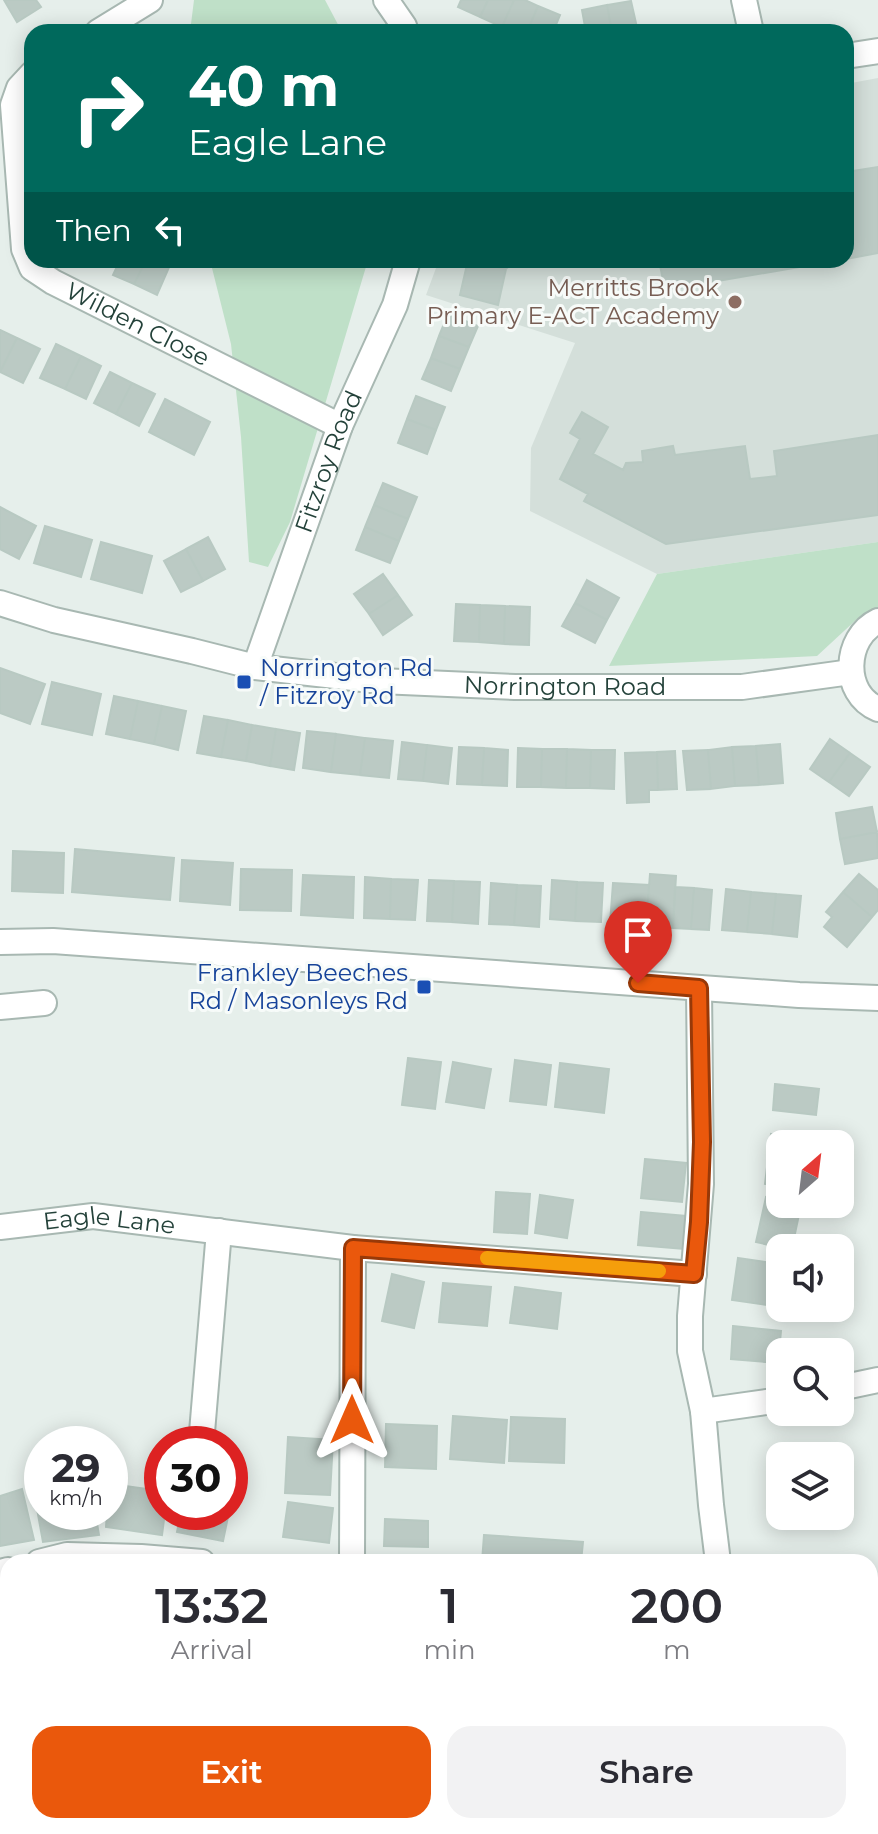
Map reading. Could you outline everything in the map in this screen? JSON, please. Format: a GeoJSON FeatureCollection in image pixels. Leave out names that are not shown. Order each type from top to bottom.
{"type":"FeatureCollection","features":[{"type":"Feature","properties":{"kind":"street"},"geometry":{"type":"LineString","coordinates":[[111,24],[150,0]]}},
{"type":"Feature","properties":{"kind":"street"},"geometry":{"type":"LineString","coordinates":[[386,0],[401,24]]}},
{"type":"Feature","properties":{"kind":"street"},"geometry":{"type":"LineString","coordinates":[[744,0],[749,24]]}},
{"type":"Feature","properties":{"kind":"street"},"geometry":{"type":"LineString","coordinates":[[854,55],[878,51]]}},
{"type":"Feature","properties":{"kind":"street","name":"Wilden Close"},"geometry":{"type":"LineString","coordinates":[[24,83],[13,105],[24,249]]}},
{"type":"Feature","properties":{"kind":"street","name":"Wilden Close"},"geometry":{"type":"LineString","coordinates":[[32,268],[66,289],[340,426]]}},
{"type":"Feature","properties":{"kind":"street","name":"Fitzroy Road"},"geometry":{"type":"LineString","coordinates":[[255,667],[340,426],[395,305],[406,268]]}},
{"type":"Feature","properties":{"kind":"street","name":"Norrington Road"},"geometry":{"type":"LineString","coordinates":[[0,603],[54,620],[255,667],[380,681],[515,687],[742,687],[851,672]]}},
{"type":"Feature","properties":{"kind":"street"},"geometry":{"type":"LineString","coordinates":[[878,621],[859,636],[851,655],[851,672],[859,694],[878,709]]}},
{"type":"Feature","properties":{"kind":"street"},"geometry":{"type":"LineString","coordinates":[[0,942],[69,942],[799,995],[878,998]]}},
{"type":"Feature","properties":{"kind":"street"},"geometry":{"type":"LineString","coordinates":[[699,988],[702,1142],[690,1351],[703,1411],[717,1554]]}},
{"type":"Feature","properties":{"kind":"street"},"geometry":{"type":"LineString","coordinates":[[0,1007],[44,1003]]}},
{"type":"Feature","properties":{"kind":"street","name":"Eagle Lane"},"geometry":{"type":"LineString","coordinates":[[0,1227],[93,1216],[353,1248],[694,1274]]}},
{"type":"Feature","properties":{"kind":"street"},"geometry":{"type":"LineString","coordinates":[[203,1426],[219,1231]]}},
{"type":"Feature","properties":{"kind":"street"},"geometry":{"type":"LineString","coordinates":[[352,1554],[353,1248]]}},
{"type":"Feature","properties":{"kind":"street"},"geometry":{"type":"LineString","coordinates":[[854,1385],[878,1380]]}},
{"type":"Feature","properties":{"kind":"street"},"geometry":{"type":"LineString","coordinates":[[703,1411],[766,1402]]}},
{"type":"Feature","properties":{"kind":"shaded area","name":"Merritts Brook Primary E-ACT Academy"},"geometry":{"type":"Polygon","coordinates":[[[878,78],[878,542],[657,574],[530,511],[531,448],[575,343],[426,295],[436,268],[854,268],[854,82],[878,78]]]}},
{"type":"Feature","properties":{"kind":"green space"},"geometry":{"type":"Polygon","coordinates":[[[194,0],[325,0],[338,24],[191,24],[194,0]]]}},
{"type":"Feature","properties":{"kind":"green space"},"geometry":{"type":"Polygon","coordinates":[[[212,268],[366,268],[290,522],[268,567],[249,562],[231,344],[212,268]]]}},
{"type":"Feature","properties":{"kind":"green space"},"geometry":{"type":"Polygon","coordinates":[[[878,542],[878,607],[857,619],[817,656],[609,666],[657,574],[878,542]]]}},
{"type":"Feature","properties":{"kind":"building"},"geometry":{"type":"Polygon","coordinates":[[[4,0],[36,0],[41,7],[17,22],[4,0]]]}},
{"type":"Feature","properties":{"kind":"building"},"geometry":{"type":"Polygon","coordinates":[[[461,0],[488,0],[480,17],[458,7],[461,0]]]}},
{"type":"Feature","properties":{"kind":"building"},"geometry":{"type":"Polygon","coordinates":[[[488,0],[514,0],[503,24],[480,17],[488,0]]]}},
{"type":"Feature","properties":{"kind":"building"},"geometry":{"type":"Polygon","coordinates":[[[514,0],[525,0],[538,6],[530,24],[503,24],[514,0]]]}},
{"type":"Feature","properties":{"kind":"building"},"geometry":{"type":"Polygon","coordinates":[[[631,1],[636,24],[611,24],[607,5],[631,1]]]}},
{"type":"Feature","properties":{"kind":"building"},"geometry":{"type":"Polygon","coordinates":[[[607,5],[611,24],[585,24],[582,10],[607,5]]]}},
{"type":"Feature","properties":{"kind":"building"},"geometry":{"type":"Polygon","coordinates":[[[538,6],[560,15],[556,24],[530,24],[538,6]]]}},
{"type":"Feature","properties":{"kind":"building"},"geometry":{"type":"Polygon","coordinates":[[[878,167],[878,253],[854,258],[854,171],[878,167]]]}},
{"type":"Feature","properties":{"kind":"building"},"geometry":{"type":"Polygon","coordinates":[[[116,268],[142,268],[134,284],[113,275],[116,268]]]}},
{"type":"Feature","properties":{"kind":"building"},"geometry":{"type":"Polygon","coordinates":[[[142,268],[169,268],[157,295],[134,284],[142,268]]]}},
{"type":"Feature","properties":{"kind":"building"},"geometry":{"type":"Polygon","coordinates":[[[466,268],[506,269],[498,305],[460,295],[466,268]]]}},
{"type":"Feature","properties":{"kind":"building"},"geometry":{"type":"Polygon","coordinates":[[[661,268],[793,268],[665,290],[661,268]]]}},
{"type":"Feature","properties":{"kind":"building"},"geometry":{"type":"Polygon","coordinates":[[[448,314],[478,326],[469,347],[439,336],[448,314]]]}},
{"type":"Feature","properties":{"kind":"building"},"geometry":{"type":"Polygon","coordinates":[[[0,330],[17,338],[0,372],[0,330]]]}},
{"type":"Feature","properties":{"kind":"building"},"geometry":{"type":"Polygon","coordinates":[[[439,336],[469,347],[460,369],[431,358],[439,336]]]}},
{"type":"Feature","properties":{"kind":"building"},"geometry":{"type":"Polygon","coordinates":[[[17,338],[40,349],[23,383],[0,372],[17,338]]]}},
{"type":"Feature","properties":{"kind":"building"},"geometry":{"type":"Polygon","coordinates":[[[56,344],[81,356],[65,389],[40,378],[56,344]]]}},
{"type":"Feature","properties":{"kind":"building"},"geometry":{"type":"Polygon","coordinates":[[[81,356],[101,366],[86,399],[65,389],[81,356]]]}},
{"type":"Feature","properties":{"kind":"building"},"geometry":{"type":"Polygon","coordinates":[[[431,358],[460,369],[451,391],[422,379],[431,358]]]}},
{"type":"Feature","properties":{"kind":"building"},"geometry":{"type":"Polygon","coordinates":[[[110,372],[132,383],[116,414],[94,403],[110,372]]]}},
{"type":"Feature","properties":{"kind":"building"},"geometry":{"type":"Polygon","coordinates":[[[132,383],[155,394],[139,426],[116,414],[132,383]]]}},
{"type":"Feature","properties":{"kind":"building"},"geometry":{"type":"Polygon","coordinates":[[[416,396],[445,407],[436,430],[407,419],[416,396]]]}},
{"type":"Feature","properties":{"kind":"building"},"geometry":{"type":"Polygon","coordinates":[[[165,399],[210,422],[194,455],[149,432],[165,399]]]}},
{"type":"Feature","properties":{"kind":"building"},"geometry":{"type":"Polygon","coordinates":[[[582,412],[608,427],[593,454],[623,470],[626,463],[643,462],[642,451],[673,446],[675,455],[745,446],[750,479],[777,476],[774,451],[878,435],[878,515],[666,544],[584,501],[588,494],[560,479],[580,439],[570,433],[582,412]]]}},
{"type":"Feature","properties":{"kind":"building"},"geometry":{"type":"Polygon","coordinates":[[[407,419],[436,430],[427,454],[398,443],[407,419]]]}},
{"type":"Feature","properties":{"kind":"building"},"geometry":{"type":"Polygon","coordinates":[[[383,483],[417,497],[408,519],[374,505],[383,483]]]}},
{"type":"Feature","properties":{"kind":"building"},"geometry":{"type":"Polygon","coordinates":[[[374,505],[408,519],[399,541],[365,527],[374,505]]]}},
{"type":"Feature","properties":{"kind":"building"},"geometry":{"type":"Polygon","coordinates":[[[0,507],[36,526],[19,559],[0,549],[0,507]]]}},
{"type":"Feature","properties":{"kind":"building"},"geometry":{"type":"Polygon","coordinates":[[[45,526],[92,540],[81,577],[34,563],[45,526]]]}},
{"type":"Feature","properties":{"kind":"building"},"geometry":{"type":"Polygon","coordinates":[[[365,527],[399,541],[390,563],[356,550],[365,527]]]}},
{"type":"Feature","properties":{"kind":"building"},"geometry":{"type":"Polygon","coordinates":[[[208,537],[225,569],[203,581],[186,549],[208,537]]]}},
{"type":"Feature","properties":{"kind":"building"},"geometry":{"type":"Polygon","coordinates":[[[101,542],[152,556],[142,593],[91,579],[101,542]]]}},
{"type":"Feature","properties":{"kind":"building"},"geometry":{"type":"Polygon","coordinates":[[[186,549],[203,581],[181,592],[164,561],[186,549]]]}},
{"type":"Feature","properties":{"kind":"building"},"geometry":{"type":"Polygon","coordinates":[[[383,574],[398,595],[369,614],[354,594],[383,574]]]}},
{"type":"Feature","properties":{"kind":"building"},"geometry":{"type":"Polygon","coordinates":[[[587,580],[619,598],[607,620],[575,603],[587,580]]]}},
{"type":"Feature","properties":{"kind":"building"},"geometry":{"type":"Polygon","coordinates":[[[398,595],[412,615],[383,635],[369,614],[398,595]]]}},
{"type":"Feature","properties":{"kind":"building"},"geometry":{"type":"Polygon","coordinates":[[[575,603],[607,620],[595,643],[562,626],[575,603]]]}},
{"type":"Feature","properties":{"kind":"building"},"geometry":{"type":"Polygon","coordinates":[[[456,604],[480,605],[479,642],[454,641],[456,604]]]}},
{"type":"Feature","properties":{"kind":"building"},"geometry":{"type":"Polygon","coordinates":[[[480,605],[505,606],[504,644],[479,642],[480,605]]]}},
{"type":"Feature","properties":{"kind":"building"},"geometry":{"type":"Polygon","coordinates":[[[505,606],[530,607],[529,645],[504,644],[505,606]]]}},
{"type":"Feature","properties":{"kind":"building"},"geometry":{"type":"Polygon","coordinates":[[[0,668],[45,684],[30,724],[0,713],[0,668]]]}},
{"type":"Feature","properties":{"kind":"building"},"geometry":{"type":"Polygon","coordinates":[[[52,682],[101,694],[92,735],[42,724],[52,682]]]}},
{"type":"Feature","properties":{"kind":"building"},"geometry":{"type":"Polygon","coordinates":[[[114,696],[138,701],[130,739],[106,734],[114,696]]]}},
{"type":"Feature","properties":{"kind":"building"},"geometry":{"type":"Polygon","coordinates":[[[138,701],[162,706],[154,744],[130,739],[138,701]]]}},
{"type":"Feature","properties":{"kind":"building"},"geometry":{"type":"Polygon","coordinates":[[[162,706],[186,711],[178,750],[154,744],[162,706]]]}},
{"type":"Feature","properties":{"kind":"building"},"geometry":{"type":"Polygon","coordinates":[[[204,716],[228,720],[221,757],[197,753],[204,716]]]}},
{"type":"Feature","properties":{"kind":"building"},"geometry":{"type":"Polygon","coordinates":[[[228,720],[252,725],[246,761],[221,757],[228,720]]]}},
{"type":"Feature","properties":{"kind":"building"},"geometry":{"type":"Polygon","coordinates":[[[252,725],[276,729],[270,766],[246,761],[252,725]]]}},
{"type":"Feature","properties":{"kind":"building"},"geometry":{"type":"Polygon","coordinates":[[[276,729],[300,733],[294,770],[270,766],[276,729]]]}},
{"type":"Feature","properties":{"kind":"building"},"geometry":{"type":"Polygon","coordinates":[[[307,731],[336,734],[331,772],[303,768],[307,731]]]}},
{"type":"Feature","properties":{"kind":"building"},"geometry":{"type":"Polygon","coordinates":[[[336,734],[365,738],[360,775],[331,772],[336,734]]]}},
{"type":"Feature","properties":{"kind":"building"},"geometry":{"type":"Polygon","coordinates":[[[365,738],[393,741],[389,778],[360,775],[365,738]]]}},
{"type":"Feature","properties":{"kind":"building"},"geometry":{"type":"Polygon","coordinates":[[[830,739],[850,753],[829,782],[810,769],[830,739]]]}},
{"type":"Feature","properties":{"kind":"building"},"geometry":{"type":"Polygon","coordinates":[[[402,742],[427,745],[423,781],[398,779],[402,742]]]}},
{"type":"Feature","properties":{"kind":"building"},"geometry":{"type":"Polygon","coordinates":[[[780,744],[783,783],[759,785],[756,746],[780,744]]]}},
{"type":"Feature","properties":{"kind":"building"},"geometry":{"type":"Polygon","coordinates":[[[427,745],[452,748],[448,784],[423,781],[427,745]]]}},
{"type":"Feature","properties":{"kind":"building"},"geometry":{"type":"Polygon","coordinates":[[[756,746],[759,785],[735,786],[732,747],[756,746]]]}},
{"type":"Feature","properties":{"kind":"building"},"geometry":{"type":"Polygon","coordinates":[[[459,747],[484,748],[482,785],[457,784],[459,747]]]}},
{"type":"Feature","properties":{"kind":"building"},"geometry":{"type":"Polygon","coordinates":[[[732,747],[735,786],[711,789],[708,750],[732,747]]]}},
{"type":"Feature","properties":{"kind":"building"},"geometry":{"type":"Polygon","coordinates":[[[484,748],[508,750],[507,786],[482,785],[484,748]]]}},
{"type":"Feature","properties":{"kind":"building"},"geometry":{"type":"Polygon","coordinates":[[[518,748],[542,749],[541,787],[517,787],[518,748]]]}},
{"type":"Feature","properties":{"kind":"building"},"geometry":{"type":"Polygon","coordinates":[[[542,749],[567,749],[566,788],[541,787],[542,749]]]}},
{"type":"Feature","properties":{"kind":"building"},"geometry":{"type":"Polygon","coordinates":[[[567,749],[591,750],[590,788],[566,788],[567,749]]]}},
{"type":"Feature","properties":{"kind":"building"},"geometry":{"type":"Polygon","coordinates":[[[591,750],[615,750],[614,789],[590,788],[591,750]]]}},
{"type":"Feature","properties":{"kind":"building"},"geometry":{"type":"Polygon","coordinates":[[[708,750],[711,789],[687,790],[683,751],[708,750]]]}},
{"type":"Feature","properties":{"kind":"building"},"geometry":{"type":"Polygon","coordinates":[[[675,751],[677,789],[658,790],[657,752],[675,751]]]}},
{"type":"Feature","properties":{"kind":"building"},"geometry":{"type":"Polygon","coordinates":[[[657,752],[658,790],[649,790],[649,802],[627,803],[625,753],[657,752]]]}},
{"type":"Feature","properties":{"kind":"building"},"geometry":{"type":"Polygon","coordinates":[[[850,753],[870,767],[849,796],[829,782],[850,753]]]}},
{"type":"Feature","properties":{"kind":"building"},"geometry":{"type":"Polygon","coordinates":[[[872,807],[877,832],[840,839],[836,813],[872,807]]]}},
{"type":"Feature","properties":{"kind":"building"},"geometry":{"type":"Polygon","coordinates":[[[877,832],[878,858],[845,864],[840,839],[877,832]]]}},
{"type":"Feature","properties":{"kind":"building"},"geometry":{"type":"Polygon","coordinates":[[[75,849],[174,858],[170,900],[72,892],[75,849]]]}},
{"type":"Feature","properties":{"kind":"building"},"geometry":{"type":"Polygon","coordinates":[[[13,851],[64,853],[63,893],[12,891],[13,851]]]}},
{"type":"Feature","properties":{"kind":"building"},"geometry":{"type":"Polygon","coordinates":[[[182,860],[233,863],[230,905],[180,901],[182,860]]]}},
{"type":"Feature","properties":{"kind":"building"},"geometry":{"type":"Polygon","coordinates":[[[241,869],[292,870],[291,911],[240,910],[241,869]]]}},
{"type":"Feature","properties":{"kind":"building"},"geometry":{"type":"Polygon","coordinates":[[[650,874],[676,876],[673,928],[646,926],[650,874]]]}},
{"type":"Feature","properties":{"kind":"building"},"geometry":{"type":"Polygon","coordinates":[[[859,874],[878,890],[878,910],[872,917],[843,892],[859,874]]]}},
{"type":"Feature","properties":{"kind":"building"},"geometry":{"type":"Polygon","coordinates":[[[303,875],[354,877],[353,918],[301,915],[303,875]]]}},
{"type":"Feature","properties":{"kind":"building"},"geometry":{"type":"Polygon","coordinates":[[[365,877],[391,879],[390,919],[364,918],[365,877]]]}},
{"type":"Feature","properties":{"kind":"building"},"geometry":{"type":"Polygon","coordinates":[[[391,879],[418,880],[415,920],[390,919],[391,879]]]}},
{"type":"Feature","properties":{"kind":"building"},"geometry":{"type":"Polygon","coordinates":[[[429,880],[454,881],[452,922],[427,921],[429,880]]]}},
{"type":"Feature","properties":{"kind":"building"},"geometry":{"type":"Polygon","coordinates":[[[552,880],[577,882],[575,921],[550,919],[552,880]]]}},
{"type":"Feature","properties":{"kind":"building"},"geometry":{"type":"Polygon","coordinates":[[[454,881],[480,882],[478,924],[452,922],[454,881]]]}},
{"type":"Feature","properties":{"kind":"building"},"geometry":{"type":"Polygon","coordinates":[[[577,882],[603,883],[601,922],[575,921],[577,882]]]}},
{"type":"Feature","properties":{"kind":"building"},"geometry":{"type":"Polygon","coordinates":[[[491,883],[517,885],[514,925],[489,924],[491,883]]]}},
{"type":"Feature","properties":{"kind":"building"},"geometry":{"type":"Polygon","coordinates":[[[613,883],[649,885],[646,926],[610,924],[613,883]]]}},
{"type":"Feature","properties":{"kind":"building"},"geometry":{"type":"Polygon","coordinates":[[[517,885],[541,886],[539,927],[514,925],[517,885]]]}},
{"type":"Feature","properties":{"kind":"building"},"geometry":{"type":"Polygon","coordinates":[[[675,887],[694,888],[691,929],[673,928],[675,887]]]}},
{"type":"Feature","properties":{"kind":"building"},"geometry":{"type":"Polygon","coordinates":[[[694,888],[712,890],[709,930],[691,929],[694,888]]]}},
{"type":"Feature","properties":{"kind":"building"},"geometry":{"type":"Polygon","coordinates":[[[726,889],[751,892],[747,932],[722,930],[726,889]]]}},
{"type":"Feature","properties":{"kind":"building"},"geometry":{"type":"Polygon","coordinates":[[[751,892],[776,894],[772,934],[747,932],[751,892]]]}},
{"type":"Feature","properties":{"kind":"building"},"geometry":{"type":"Polygon","coordinates":[[[843,892],[872,917],[847,947],[824,927],[832,917],[826,912],[843,892]]]}},
{"type":"Feature","properties":{"kind":"building"},"geometry":{"type":"Polygon","coordinates":[[[776,894],[801,896],[797,937],[772,934],[776,894]]]}},
{"type":"Feature","properties":{"kind":"building"},"geometry":{"type":"Polygon","coordinates":[[[408,1058],[441,1062],[435,1109],[402,1105],[408,1058]]]}},
{"type":"Feature","properties":{"kind":"building"},"geometry":{"type":"Polygon","coordinates":[[[515,1060],[551,1065],[546,1105],[510,1101],[515,1060]]]}},
{"type":"Feature","properties":{"kind":"building"},"geometry":{"type":"Polygon","coordinates":[[[453,1062],[491,1069],[484,1108],[446,1102],[453,1062]]]}},
{"type":"Feature","properties":{"kind":"building"},"geometry":{"type":"Polygon","coordinates":[[[560,1063],[609,1069],[604,1113],[555,1107],[560,1063]]]}},
{"type":"Feature","properties":{"kind":"building"},"geometry":{"type":"Polygon","coordinates":[[[775,1084],[819,1089],[816,1115],[773,1110],[775,1084]]]}},
{"type":"Feature","properties":{"kind":"building"},"geometry":{"type":"Polygon","coordinates":[[[645,1159],[686,1163],[682,1202],[641,1198],[645,1159]]]}},
{"type":"Feature","properties":{"kind":"building"},"geometry":{"type":"Polygon","coordinates":[[[496,1192],[530,1194],[527,1234],[494,1232],[496,1192]]]}},
{"type":"Feature","properties":{"kind":"building"},"geometry":{"type":"Polygon","coordinates":[[[540,1195],[573,1200],[567,1238],[535,1233],[540,1195]]]}},
{"type":"Feature","properties":{"kind":"building"},"geometry":{"type":"Polygon","coordinates":[[[766,1197],[766,1218],[798,1218],[795,1234],[766,1234],[766,1244],[756,1242],[766,1197]]]}},
{"type":"Feature","properties":{"kind":"building"},"geometry":{"type":"Polygon","coordinates":[[[641,1212],[686,1216],[684,1249],[638,1245],[641,1212]]]}},
{"type":"Feature","properties":{"kind":"building"},"geometry":{"type":"Polygon","coordinates":[[[738,1258],[766,1262],[766,1305],[732,1300],[738,1258]]]}},
{"type":"Feature","properties":{"kind":"building"},"geometry":{"type":"Polygon","coordinates":[[[392,1274],[424,1282],[414,1328],[382,1321],[392,1274]]]}},
{"type":"Feature","properties":{"kind":"building"},"geometry":{"type":"Polygon","coordinates":[[[443,1283],[491,1287],[487,1326],[439,1322],[443,1283]]]}},
{"type":"Feature","properties":{"kind":"building"},"geometry":{"type":"Polygon","coordinates":[[[515,1287],[561,1293],[557,1329],[510,1323],[515,1287]]]}},
{"type":"Feature","properties":{"kind":"building"},"geometry":{"type":"Polygon","coordinates":[[[733,1326],[781,1331],[780,1338],[766,1338],[766,1362],[731,1359],[733,1326]]]}},
{"type":"Feature","properties":{"kind":"building"},"geometry":{"type":"Polygon","coordinates":[[[453,1416],[507,1420],[504,1463],[450,1459],[453,1416]]]}},
{"type":"Feature","properties":{"kind":"building"},"geometry":{"type":"Polygon","coordinates":[[[511,1417],[565,1419],[564,1463],[509,1461],[511,1417]]]}},
{"type":"Feature","properties":{"kind":"building"},"geometry":{"type":"Polygon","coordinates":[[[386,1424],[437,1426],[436,1469],[385,1467],[386,1424]]]}},
{"type":"Feature","properties":{"kind":"building"},"geometry":{"type":"Polygon","coordinates":[[[288,1437],[333,1440],[330,1495],[285,1493],[288,1437]]]}},
{"type":"Feature","properties":{"kind":"building"},"geometry":{"type":"Polygon","coordinates":[[[128,1486],[144,1489],[144,1530],[163,1530],[162,1535],[127,1530],[128,1486]]]}},
{"type":"Feature","properties":{"kind":"building"},"geometry":{"type":"Polygon","coordinates":[[[22,1489],[24,1530],[32,1530],[34,1540],[0,1546],[0,1496],[22,1489]]]}},
{"type":"Feature","properties":{"kind":"building"},"geometry":{"type":"Polygon","coordinates":[[[288,1502],[333,1508],[329,1543],[283,1537],[288,1502]]]}},
{"type":"Feature","properties":{"kind":"building"},"geometry":{"type":"Polygon","coordinates":[[[385,1519],[428,1521],[428,1547],[384,1546],[385,1519]]]}},
{"type":"Feature","properties":{"kind":"building"},"geometry":{"type":"Polygon","coordinates":[[[41,1530],[98,1530],[99,1535],[43,1542],[41,1530]]]}},
{"type":"Feature","properties":{"kind":"building"},"geometry":{"type":"Polygon","coordinates":[[[177,1530],[225,1530],[223,1541],[177,1530]]]}},
{"type":"Feature","properties":{"kind":"building"},"geometry":{"type":"Polygon","coordinates":[[[484,1535],[583,1542],[582,1554],[483,1554],[484,1535]]]}},
{"type":"Feature","properties":{"kind":"slow traffic"},"geometry":{"type":"LineString","coordinates":[[487,1258],[659,1271]]}},
{"type":"Feature","properties":{"kind":"place","name":"Merritts Brook Primary E-ACT Academy"},"geometry":{"type":"Point","coordinates":[735,302]}},
{"type":"Feature","properties":{"kind":"place","name":"Norrington Rd / Fitzroy Rd"},"geometry":{"type":"Point","coordinates":[244,682]}},
{"type":"Feature","properties":{"kind":"place","name":"Frankley Beeches Rd / Masonleys Rd"},"geometry":{"type":"Point","coordinates":[424,987]}},
{"type":"Feature","properties":{"kind":"route"},"geometry":{"type":"LineString","coordinates":[[352,1420],[353,1248],[694,1274],[702,1142],[699,988],[638,983]]}}]}
